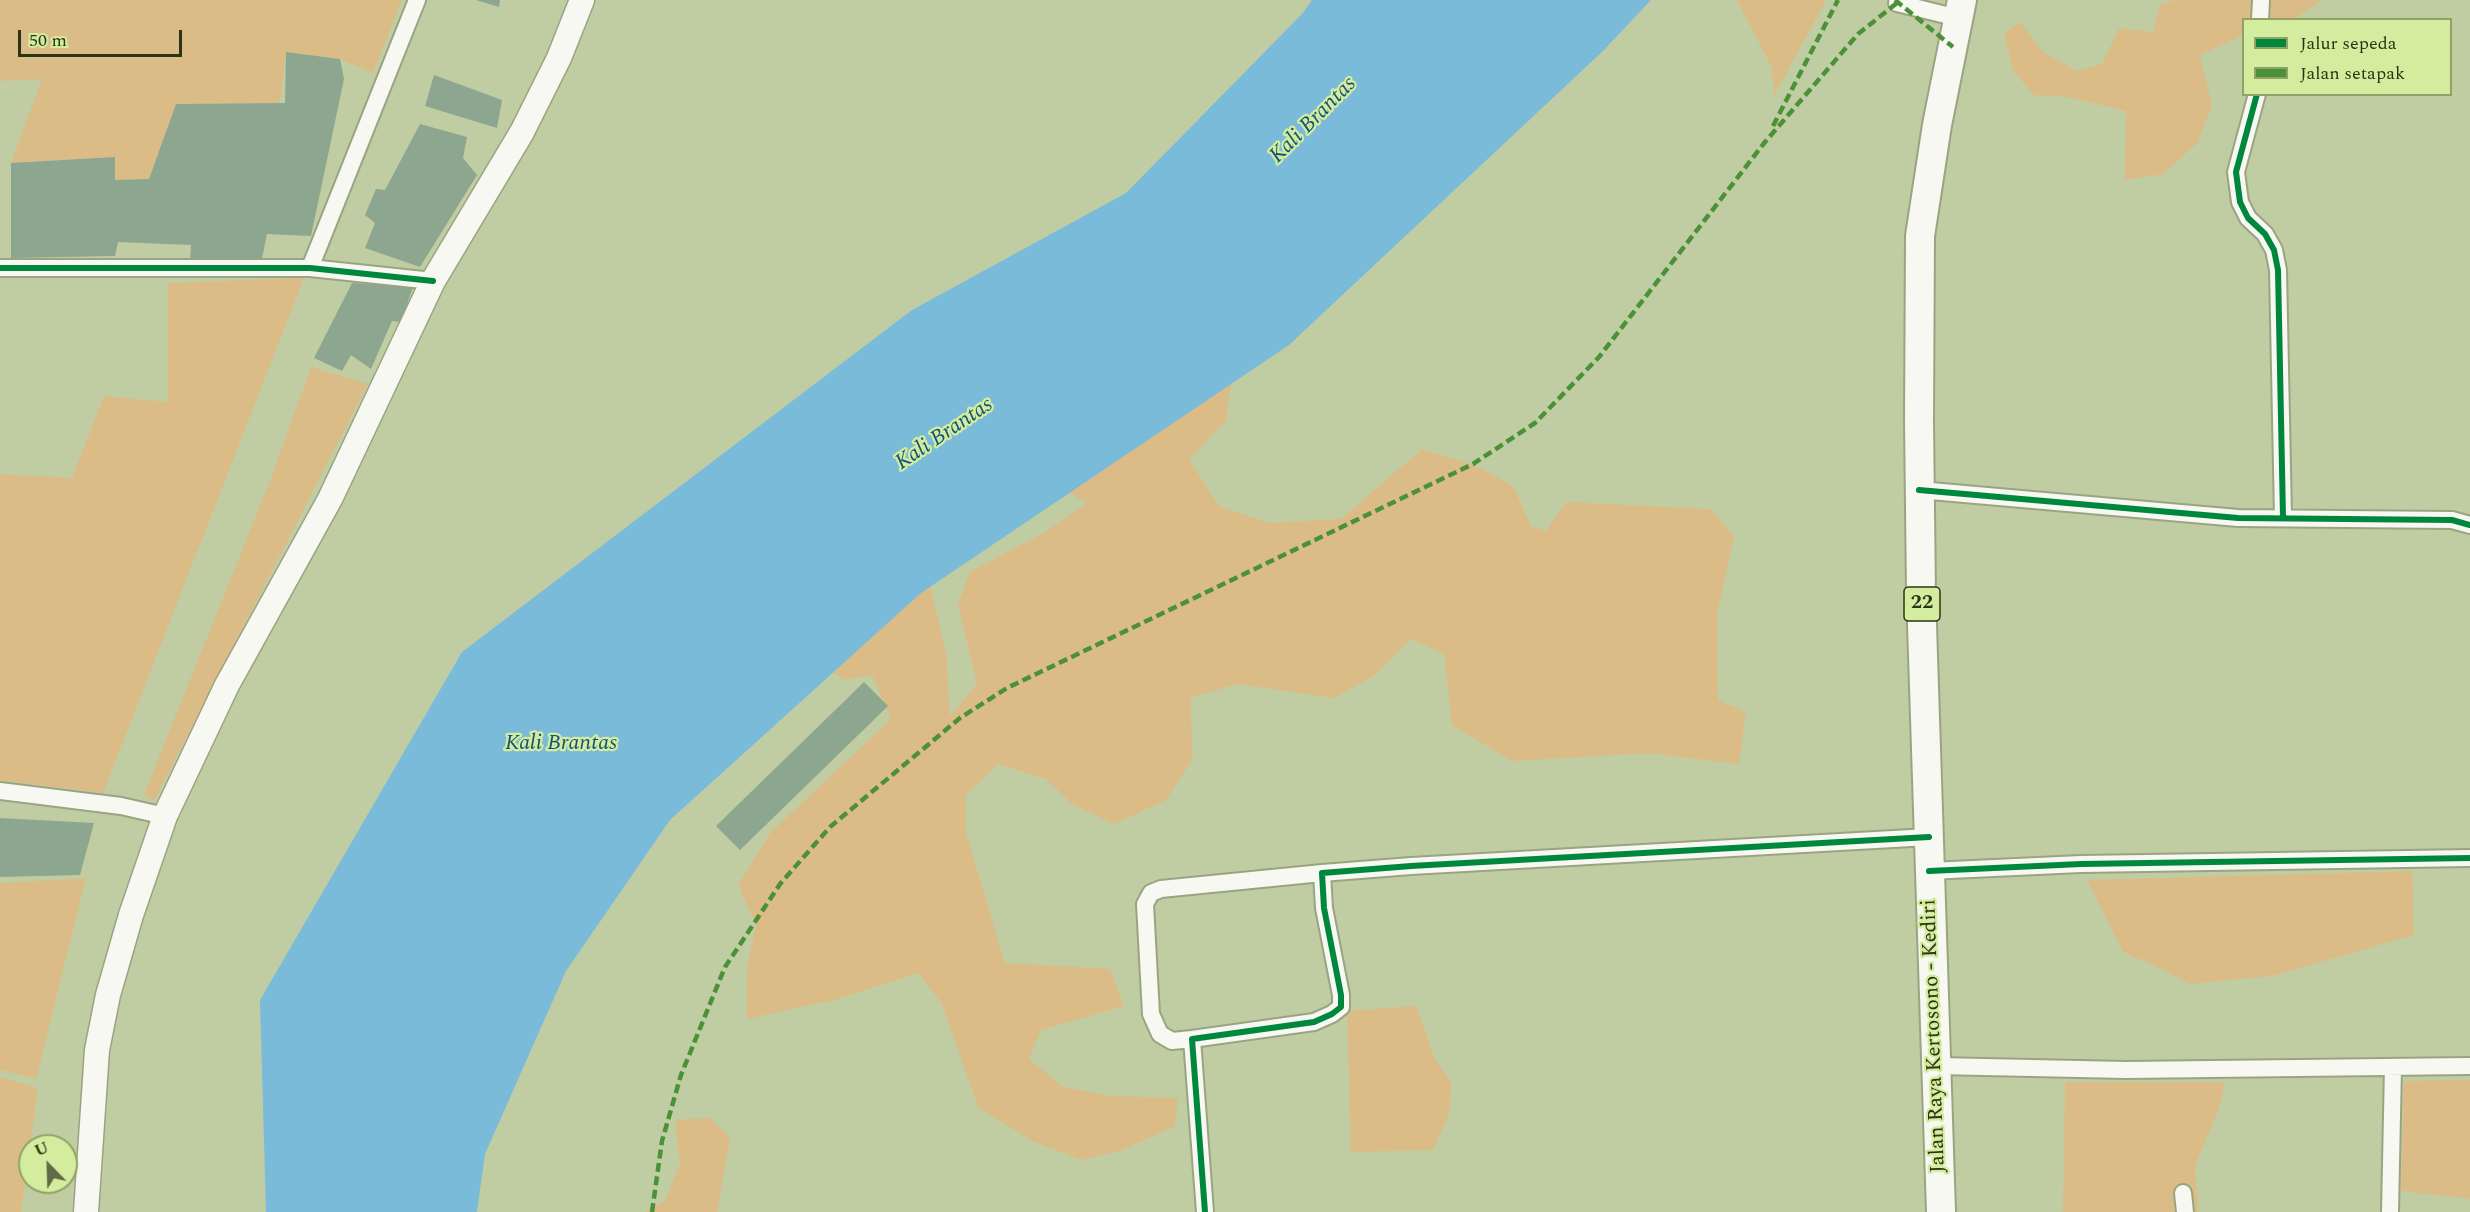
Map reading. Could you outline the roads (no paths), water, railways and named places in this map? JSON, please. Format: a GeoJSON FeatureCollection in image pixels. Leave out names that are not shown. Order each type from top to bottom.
{"type":"FeatureCollection","features":[{"type":"Feature","properties":{"kind":"highway","name":"Jalan Raya Kertosono - Kediri"},"geometry":{"type":"LineString","coordinates":[[1941,1212],[1919,490],[1920,236],[1937,125],[1960,9]]}},
{"type":"Feature","properties":{"kind":"main road"},"geometry":{"type":"LineString","coordinates":[[86,1212],[97,1050],[108,995],[131,915],[165,816],[227,685],[330,499],[432,281],[522,132],[559,58],[582,0]]}},
{"type":"Feature","properties":{"kind":"street"},"geometry":{"type":"LineString","coordinates":[[310,268],[417,0]]}},
{"type":"Feature","properties":{"kind":"street"},"geometry":{"type":"LineString","coordinates":[[2259,18],[2261,0]]}},
{"type":"Feature","properties":{"kind":"street"},"geometry":{"type":"LineString","coordinates":[[1898,3],[1960,9]]}},
{"type":"Feature","properties":{"kind":"street"},"geometry":{"type":"LineString","coordinates":[[2256,96],[2236,172],[2241,202],[2248,218],[2265,234],[2274,250],[2278,270],[2283,517]]}},
{"type":"Feature","properties":{"kind":"street"},"geometry":{"type":"LineString","coordinates":[[0,268],[310,268],[432,281]]}},
{"type":"Feature","properties":{"kind":"street"},"geometry":{"type":"LineString","coordinates":[[1919,490],[2238,518],[2452,520],[2470,525]]}},
{"type":"Feature","properties":{"kind":"street"},"geometry":{"type":"LineString","coordinates":[[0,791],[121,806],[165,816]]}},
{"type":"Feature","properties":{"kind":"street"},"geometry":{"type":"LineString","coordinates":[[1322,873],[1324,908],[1341,995],[1341,1007],[1314,1022],[1172,1041],[1160,1034],[1152,1014],[1146,904],[1151,893],[1161,889],[1322,873],[1411,866],[1929,837]]}},
{"type":"Feature","properties":{"kind":"street"},"geometry":{"type":"LineString","coordinates":[[1929,871],[2081,864],[2470,858]]}},
{"type":"Feature","properties":{"kind":"street"},"geometry":{"type":"LineString","coordinates":[[1192,1039],[1206,1212]]}},
{"type":"Feature","properties":{"kind":"street"},"geometry":{"type":"LineString","coordinates":[[1937,1065],[2126,1071],[2470,1066]]}},
{"type":"Feature","properties":{"kind":"street"},"geometry":{"type":"LineString","coordinates":[[2390,1212],[2393,1067]]}},
{"type":"Feature","properties":{"kind":"street"},"geometry":{"type":"LineString","coordinates":[[2182,1193],[2185,1212]]}},
{"type":"Feature","properties":{"kind":"water","name":"Kali Brantas"},"geometry":{"type":"Polygon","coordinates":[[[1312,0],[1651,0],[1603,51],[1289,345],[921,593],[670,820],[566,971],[485,1154],[477,1212],[266,1212],[260,1000],[462,652],[912,310],[1126,193],[1302,14],[1312,0]]]}}]}
